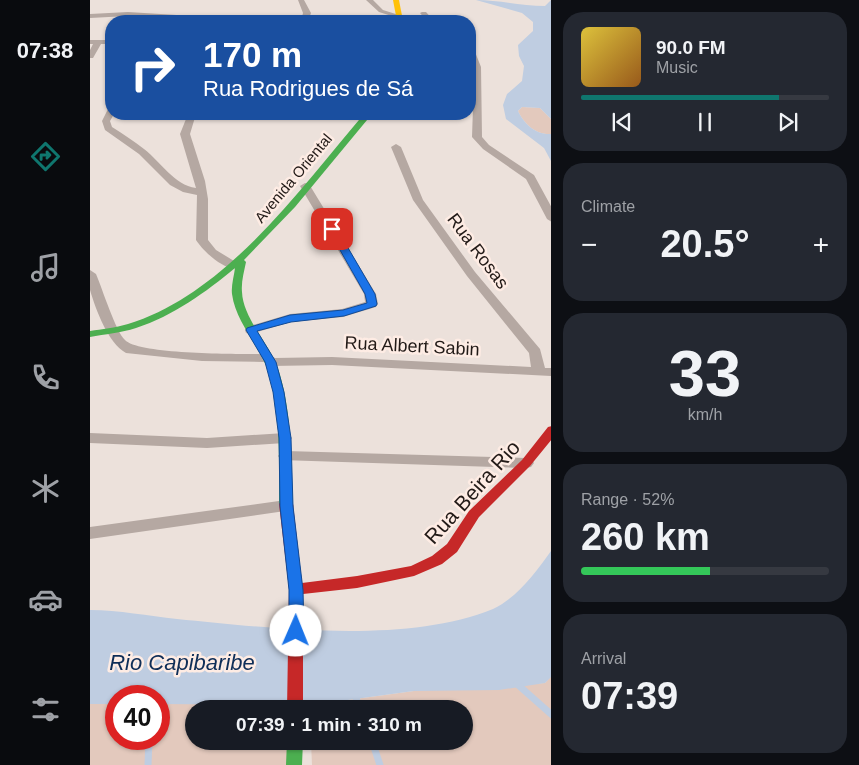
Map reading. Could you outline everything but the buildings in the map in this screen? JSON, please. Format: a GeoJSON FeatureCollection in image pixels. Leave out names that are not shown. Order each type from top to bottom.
{"type":"FeatureCollection","features":[{"type":"Feature","properties":{"kind":"street"},"geometry":{"type":"LineString","coordinates":[[301,0],[306,15]]}},
{"type":"Feature","properties":{"kind":"street"},"geometry":{"type":"LineString","coordinates":[[370,0],[381,10],[391,15]]}},
{"type":"Feature","properties":{"kind":"street"},"geometry":{"type":"LineString","coordinates":[[396,0],[398,15]]}},
{"type":"Feature","properties":{"kind":"street"},"geometry":{"type":"LineString","coordinates":[[90,16],[105,15]]}},
{"type":"Feature","properties":{"kind":"street"},"geometry":{"type":"LineString","coordinates":[[109,15],[144,15]]}},
{"type":"Feature","properties":{"kind":"street"},"geometry":{"type":"LineString","coordinates":[[90,56],[97,46],[94,42]]}},
{"type":"Feature","properties":{"kind":"street"},"geometry":{"type":"LineString","coordinates":[[476,66],[478,78],[478,140],[530,177],[551,216]]}},
{"type":"Feature","properties":{"kind":"street"},"geometry":{"type":"LineString","coordinates":[[107,120],[108,128],[142,152],[174,183],[187,190],[201,192]]}},
{"type":"Feature","properties":{"kind":"street"},"geometry":{"type":"LineString","coordinates":[[190,120],[185,134],[201,192],[204,214],[202,240],[214,255],[238,264],[229,292],[269,360],[278,392],[285,438],[286,506],[296,590],[295,700]]}},
{"type":"Feature","properties":{"kind":"street","name":"Avenida Oriental"},"geometry":{"type":"LineString","coordinates":[[90,334],[137,325],[162,315],[203,291],[238,264],[254,248],[363,120]]}},
{"type":"Feature","properties":{"kind":"street","name":"Rua Rosas"},"geometry":{"type":"LineString","coordinates":[[396,147],[418,200],[471,274],[535,352],[545,371]]}},
{"type":"Feature","properties":{"kind":"street"},"geometry":{"type":"LineString","coordinates":[[251,330],[290,318],[344,313],[372,304],[370,294],[306,186]]}},
{"type":"Feature","properties":{"kind":"street","name":"Rua Albert Sabin"},"geometry":{"type":"LineString","coordinates":[[90,274],[116,338],[122,345],[131,350],[202,357],[340,361],[545,371]]}},
{"type":"Feature","properties":{"kind":"street"},"geometry":{"type":"LineString","coordinates":[[203,291],[229,292]]}},
{"type":"Feature","properties":{"kind":"street","name":"Rua Beira Rio"},"geometry":{"type":"LineString","coordinates":[[296,590],[357,582],[414,571],[427,566],[452,548],[474,514],[526,463],[551,431]]}},
{"type":"Feature","properties":{"kind":"street"},"geometry":{"type":"LineString","coordinates":[[90,438],[207,443],[285,438]]}},
{"type":"Feature","properties":{"kind":"street"},"geometry":{"type":"LineString","coordinates":[[286,456],[526,463]]}},
{"type":"Feature","properties":{"kind":"street"},"geometry":{"type":"LineString","coordinates":[[90,533],[286,506]]}},
{"type":"Feature","properties":{"kind":"street"},"geometry":{"type":"LineString","coordinates":[[294,750],[294,765]]}},
{"type":"Feature","properties":{"kind":"shaded area"},"geometry":{"type":"Polygon","coordinates":[[[522,107],[540,108],[551,119],[551,134],[540,133],[531,128],[518,111],[522,107]]]}},
{"type":"Feature","properties":{"kind":"shaded area"},"geometry":{"type":"Polygon","coordinates":[[[551,676],[551,765],[312,765],[311,750],[473,750],[473,700],[348,700],[414,691],[545,683],[551,676]]]}},
{"type":"Feature","properties":{"kind":"shaded area"},"geometry":{"type":"Polygon","coordinates":[[[90,704],[105,704],[105,750],[170,750],[170,704],[185,704],[185,750],[287,750],[287,765],[90,765],[90,704]]]}},
{"type":"Feature","properties":{"kind":"water"},"geometry":{"type":"Polygon","coordinates":[[[476,0],[545,6],[551,0],[551,119],[540,108],[522,107],[518,111],[531,128],[540,133],[551,134],[551,161],[544,148],[506,119],[503,105],[507,94],[522,81],[524,66],[519,56],[518,45],[533,31],[533,22],[522,13],[476,0]]]}},
{"type":"Feature","properties":{"kind":"water","name":"Rio Capibaribe"},"geometry":{"type":"Polygon","coordinates":[[[551,551],[551,677],[545,683],[499,690],[414,691],[348,700],[185,700],[185,704],[170,704],[170,685],[105,685],[105,704],[90,704],[90,610],[295,629],[379,630],[420,627],[458,620],[493,609],[510,598],[525,584],[551,551]]]}},
{"type":"Feature","properties":{"kind":"waterway"},"geometry":{"type":"LineString","coordinates":[[517,684],[551,714]]}},
{"type":"Feature","properties":{"kind":"waterway"},"geometry":{"type":"LineString","coordinates":[[355,695],[357,700]]}},
{"type":"Feature","properties":{"kind":"waterway"},"geometry":{"type":"LineString","coordinates":[[148,765],[149,750]]}},
{"type":"Feature","properties":{"kind":"waterway"},"geometry":{"type":"LineString","coordinates":[[375,750],[380,765]]}},
{"type":"Feature","properties":{"kind":"traffic: fast"},"geometry":{"type":"LineString","coordinates":[[90,334],[138,324],[174,307],[207,286],[265,234],[292,205],[363,120]]}},
{"type":"Feature","properties":{"kind":"traffic: fast"},"geometry":{"type":"LineString","coordinates":[[241,262],[237,283],[237,296],[240,307],[272,365],[281,407],[286,504]]}},
{"type":"Feature","properties":{"kind":"traffic: fast"},"geometry":{"type":"LineString","coordinates":[[294,765],[295,750]]}},
{"type":"Feature","properties":{"kind":"traffic: slow"},"geometry":{"type":"LineString","coordinates":[[396,0],[399,15]]}},
{"type":"Feature","properties":{"kind":"traffic: jam"},"geometry":{"type":"LineString","coordinates":[[296,589],[357,582],[414,571],[437,560],[452,548],[474,514],[526,463],[551,431]]}},
{"type":"Feature","properties":{"kind":"traffic: jam"},"geometry":{"type":"LineString","coordinates":[[286,504],[296,589],[295,700]]}},
{"type":"Feature","properties":{"kind":"route"},"geometry":{"type":"LineString","coordinates":[[296,631],[296,590],[286,506],[285,438],[271,362],[251,330],[290,318],[344,313],[372,304],[370,294],[332,229]]}}]}
